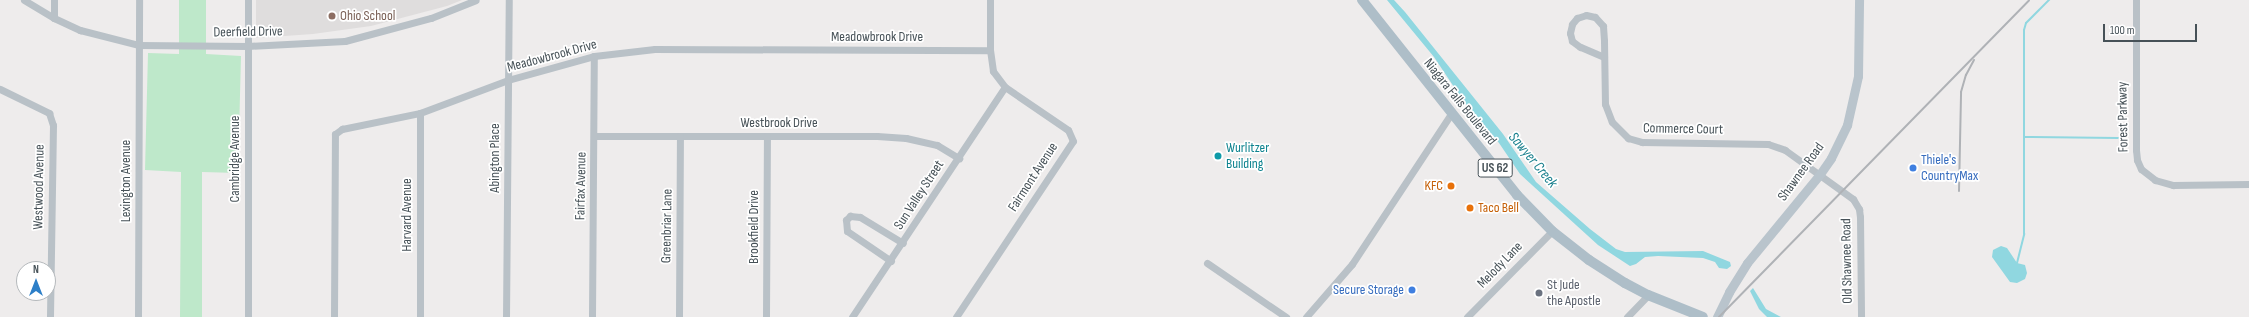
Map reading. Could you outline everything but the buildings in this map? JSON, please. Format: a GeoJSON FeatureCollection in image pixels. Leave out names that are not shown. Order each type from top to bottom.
{"type":"FeatureCollection","features":[{"type":"Feature","properties":{"kind":"main road","name":"Niagara Falls Boulevard"},"geometry":{"type":"LineString","coordinates":[[1362,0],[1451,114],[1517,195],[1552,232],[1599,267],[1648,295],[1703,317]]}},
{"type":"Feature","properties":{"kind":"main road","name":"Shawnee Road"},"geometry":{"type":"LineString","coordinates":[[1717,317],[1729,292],[1748,263],[1820,174],[1844,130],[1853,101],[1859,54],[1859,0]]}},
{"type":"Feature","properties":{"kind":"street","name":"Deerfield Drive"},"geometry":{"type":"LineString","coordinates":[[24,0],[54,18],[80,30],[139,45],[248,46],[345,41],[431,18],[476,0]]}},
{"type":"Feature","properties":{"kind":"street"},"geometry":{"type":"LineString","coordinates":[[54,0],[54,18]]}},
{"type":"Feature","properties":{"kind":"street","name":"Lexington Avenue"},"geometry":{"type":"LineString","coordinates":[[138,317],[139,0]]}},
{"type":"Feature","properties":{"kind":"street","name":"Cambridge Avenue"},"geometry":{"type":"LineString","coordinates":[[248,0],[248,317]]}},
{"type":"Feature","properties":{"kind":"street","name":"Abington Place"},"geometry":{"type":"LineString","coordinates":[[506,317],[508,0]]}},
{"type":"Feature","properties":{"kind":"street","name":"Fairmont Avenue"},"geometry":{"type":"LineString","coordinates":[[956,317],[1073,141],[1068,130],[1005,87],[993,71],[990,50],[990,0]]}},
{"type":"Feature","properties":{"kind":"street","name":"Forest Parkway"},"geometry":{"type":"LineString","coordinates":[[2136,0],[2136,150],[2137,160],[2141,169],[2154,180],[2174,185],[2249,184]]}},
{"type":"Feature","properties":{"kind":"street","name":"Commerce Court"},"geometry":{"type":"LineString","coordinates":[[1604,57],[1580,47],[1572,41],[1570,34],[1572,24],[1577,18],[1586,14],[1595,17],[1603,26],[1604,57],[1605,104],[1608,114],[1616,128],[1628,138],[1649,142],[1768,144],[1784,150],[1820,174]]}},
{"type":"Feature","properties":{"kind":"street","name":"Meadowbrook Drive"},"geometry":{"type":"LineString","coordinates":[[334,317],[335,134],[342,129],[420,113],[508,80],[594,56],[655,50],[990,50]]}},
{"type":"Feature","properties":{"kind":"street","name":"Fairfax Avenue"},"geometry":{"type":"LineString","coordinates":[[592,317],[594,56]]}},
{"type":"Feature","properties":{"kind":"street","name":"Sun Valley Street"},"geometry":{"type":"LineString","coordinates":[[852,317],[903,243],[1005,87]]}},
{"type":"Feature","properties":{"kind":"street","name":"Westwood Avenue"},"geometry":{"type":"LineString","coordinates":[[0,89],[49,113],[53,125],[50,317]]}},
{"type":"Feature","properties":{"kind":"street","name":"Harvard Avenue"},"geometry":{"type":"LineString","coordinates":[[420,113],[420,317]]}},
{"type":"Feature","properties":{"kind":"street"},"geometry":{"type":"LineString","coordinates":[[1306,317],[1352,264],[1451,114]]}},
{"type":"Feature","properties":{"kind":"street","name":"Westbrook Drive"},"geometry":{"type":"LineString","coordinates":[[594,136],[877,136],[906,138],[936,145],[959,158]]}},
{"type":"Feature","properties":{"kind":"street","name":"Greenbriar Lane"},"geometry":{"type":"LineString","coordinates":[[679,317],[680,136]]}},
{"type":"Feature","properties":{"kind":"street","name":"Brookfield Drive"},"geometry":{"type":"LineString","coordinates":[[766,317],[767,136]]}},
{"type":"Feature","properties":{"kind":"street","name":"Old Shawnee Road"},"geometry":{"type":"LineString","coordinates":[[1820,174],[1853,199],[1859,209],[1861,317]]}},
{"type":"Feature","properties":{"kind":"street"},"geometry":{"type":"LineString","coordinates":[[891,261],[847,231],[846,220],[850,216],[860,217],[903,243]]}},
{"type":"Feature","properties":{"kind":"street","name":"Melody Lane"},"geometry":{"type":"LineString","coordinates":[[1467,317],[1552,232]]}},
{"type":"Feature","properties":{"kind":"street"},"geometry":{"type":"LineString","coordinates":[[1206,263],[1286,317]]}},
{"type":"Feature","properties":{"kind":"street"},"geometry":{"type":"LineString","coordinates":[[1627,317],[1648,295]]}},
{"type":"Feature","properties":{"kind":"shaded area","name":"Ohio School"},"geometry":{"type":"Polygon","coordinates":[[[256,0],[462,0],[447,6],[371,26],[313,34],[256,38],[256,0]]]}},
{"type":"Feature","properties":{"kind":"green space"},"geometry":{"type":"Polygon","coordinates":[[[179,0],[206,0],[206,54],[241,56],[238,173],[202,172],[202,317],[180,317],[181,172],[145,170],[148,53],[179,54],[179,0]]]}},
{"type":"Feature","properties":{"kind":"water"},"geometry":{"type":"Polygon","coordinates":[[[1387,0],[1394,0],[1405,12],[1503,134],[1536,182],[1590,229],[1616,249],[1625,252],[1703,251],[1730,262],[1731,266],[1727,269],[1719,268],[1715,262],[1703,258],[1658,256],[1645,257],[1636,264],[1630,266],[1598,245],[1520,174],[1499,143],[1464,102],[1434,57],[1387,0]]]}},
{"type":"Feature","properties":{"kind":"water"},"geometry":{"type":"Polygon","coordinates":[[[2001,246],[2007,248],[2017,263],[2025,265],[2027,273],[2025,279],[2017,283],[2010,282],[1992,257],[1993,250],[2001,246]]]}},
{"type":"Feature","properties":{"kind":"water"},"geometry":{"type":"Polygon","coordinates":[[[1753,288],[1766,309],[1781,317],[1767,317],[1759,309],[1750,291],[1753,288]]]}},
{"type":"Feature","properties":{"kind":"waterway"},"geometry":{"type":"LineString","coordinates":[[2017,263],[2024,234],[2024,30],[2026,23],[2049,0]]}},
{"type":"Feature","properties":{"kind":"waterway"},"geometry":{"type":"LineString","coordinates":[[2024,137],[2118,138]]}},
{"type":"Feature","properties":{"kind":"railway"},"geometry":{"type":"LineString","coordinates":[[1719,317],[2029,0]]}},
{"type":"Feature","properties":{"kind":"railway"},"geometry":{"type":"LineString","coordinates":[[1959,191],[1961,92],[1966,75],[1974,60]]}},
{"type":"Feature","properties":{"kind":"place","name":"Ohio School"},"geometry":{"type":"Point","coordinates":[332,16]}},
{"type":"Feature","properties":{"kind":"place","name":"Wurlitzer Building"},"geometry":{"type":"Point","coordinates":[1218,156]}},
{"type":"Feature","properties":{"kind":"place","name":"Thiele's CountryMax"},"geometry":{"type":"Point","coordinates":[1913,168]}},
{"type":"Feature","properties":{"kind":"place","name":"KFC"},"geometry":{"type":"Point","coordinates":[1451,186]}},
{"type":"Feature","properties":{"kind":"place","name":"Taco Bell"},"geometry":{"type":"Point","coordinates":[1470,208]}},
{"type":"Feature","properties":{"kind":"place","name":"Secure Storage"},"geometry":{"type":"Point","coordinates":[1412,290]}},
{"type":"Feature","properties":{"kind":"place","name":"St Jude the Apostle"},"geometry":{"type":"Point","coordinates":[1539,293]}},
{"type":"Feature","properties":{"kind":"water label","name":"Sawyer Creek"},"geometry":{"type":"Point","coordinates":[1533,160]}}]}
